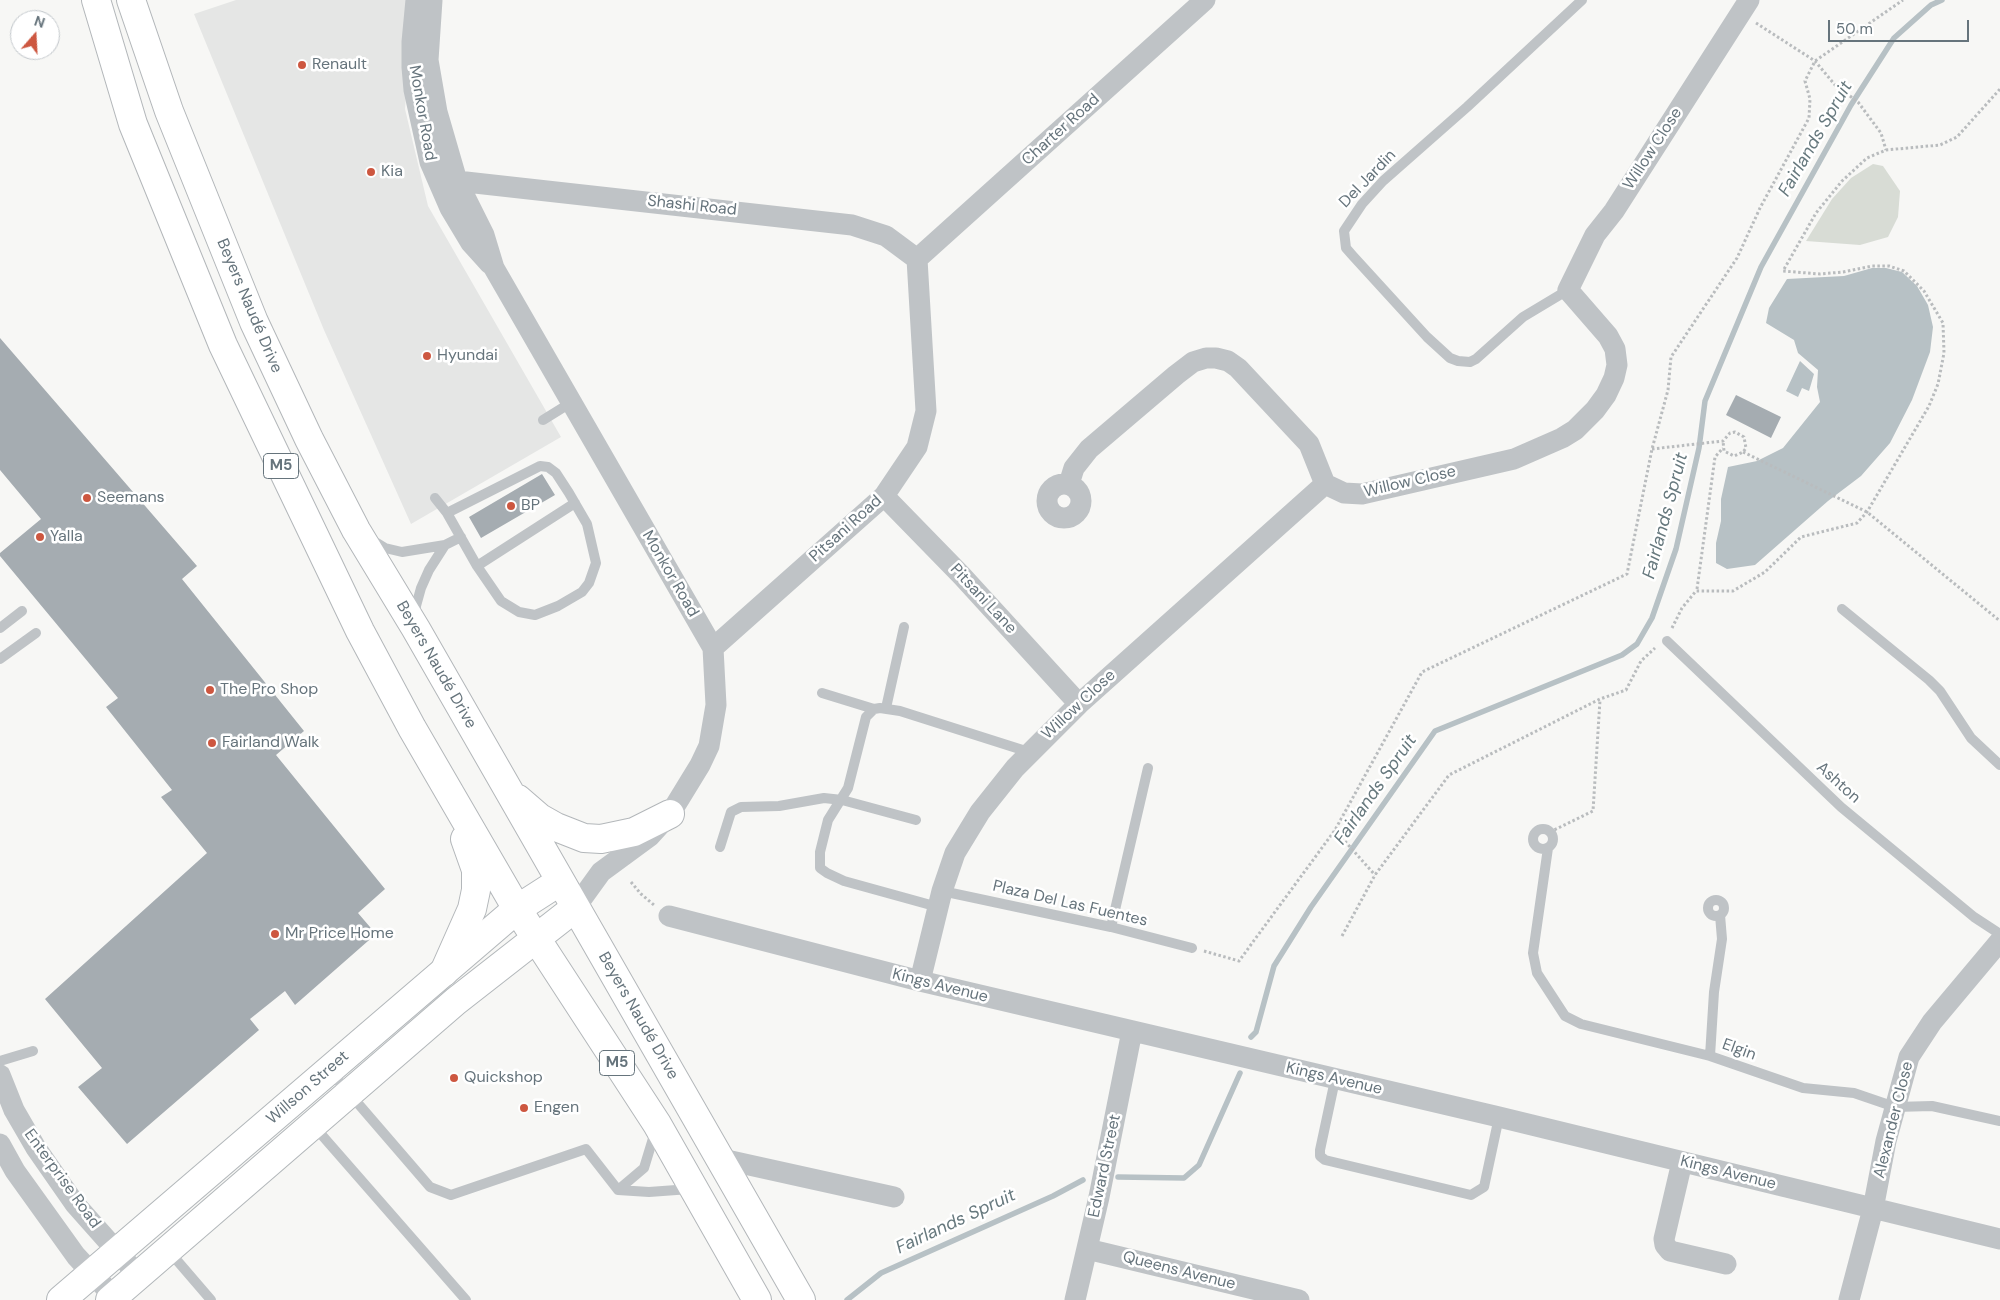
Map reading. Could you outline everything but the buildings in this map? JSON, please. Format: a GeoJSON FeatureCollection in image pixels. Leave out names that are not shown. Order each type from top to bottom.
{"type":"FeatureCollection","features":[{"type":"Feature","properties":{"kind":"main road","name":"M5"},"geometry":{"type":"LineString","coordinates":[[96,0],[133,124],[223,345],[360,631],[412,728],[518,909],[657,1124],[757,1300]]}},
{"type":"Feature","properties":{"kind":"main road","name":"Beyers Naudé Drive"},"geometry":{"type":"LineString","coordinates":[[131,0],[169,111],[254,322],[309,439],[356,530],[416,629],[559,882],[722,1159],[801,1300]]}},
{"type":"Feature","properties":{"kind":"main road"},"geometry":{"type":"LineString","coordinates":[[412,728],[465,838],[476,870],[476,890],[472,909],[444,972]]}},
{"type":"Feature","properties":{"kind":"main road"},"geometry":{"type":"LineString","coordinates":[[502,781],[524,805],[540,818],[570,834],[584,838],[601,839],[634,832],[670,814]]}},
{"type":"Feature","properties":{"kind":"main road","name":"Willson Street"},"geometry":{"type":"LineString","coordinates":[[61,1300],[90,1273],[518,909],[559,882]]}},
{"type":"Feature","properties":{"kind":"main road","name":"Willson Street"},"geometry":{"type":"LineString","coordinates":[[112,1298],[456,1001],[537,940],[575,908]]}},
{"type":"Feature","properties":{"kind":"street","name":"Monkor Road"},"geometry":{"type":"LineString","coordinates":[[416,0],[412,42],[414,90],[430,162],[450,208],[471,243],[494,268],[713,648],[716,705],[709,746],[685,792],[670,814],[650,836],[601,872],[575,908]]}},
{"type":"Feature","properties":{"kind":"street","name":"Monkor Road"},"geometry":{"type":"LineString","coordinates":[[432,0],[428,60],[430,78],[444,139],[457,181],[484,234],[494,268]]}},
{"type":"Feature","properties":{"kind":"street","name":"Charter Road"},"geometry":{"type":"LineString","coordinates":[[917,259],[1205,0]]}},
{"type":"Feature","properties":{"kind":"street","name":"Willow Close"},"geometry":{"type":"LineString","coordinates":[[920,981],[940,899],[955,852],[964,835],[985,805],[1029,752],[1079,704],[1326,484],[1344,493],[1362,494],[1514,459],[1548,445],[1575,430],[1606,395],[1614,378],[1617,365],[1615,349],[1608,336],[1568,290],[1595,235],[1614,211],[1745,6]]}},
{"type":"Feature","properties":{"kind":"street","name":"Shashi Road"},"geometry":{"type":"LineString","coordinates":[[457,181],[852,225],[886,236],[917,259]]}},
{"type":"Feature","properties":{"kind":"street","name":"Pitsani Road"},"geometry":{"type":"LineString","coordinates":[[713,648],[884,496],[916,447],[926,411],[917,259]]}},
{"type":"Feature","properties":{"kind":"street"},"geometry":{"type":"LineString","coordinates":[[1069,484],[1074,468],[1089,449],[1194,362],[1206,358],[1216,358],[1228,361],[1238,368],[1309,444],[1326,484]]}},
{"type":"Feature","properties":{"kind":"street","name":"Pitsani Lane"},"geometry":{"type":"LineString","coordinates":[[884,496],[962,576],[1079,704]]}},
{"type":"Feature","properties":{"kind":"street","name":"Monkor Road"},"geometry":{"type":"LineString","coordinates":[[559,882],[601,872]]}},
{"type":"Feature","properties":{"kind":"street","name":"Kings Avenue"},"geometry":{"type":"LineString","coordinates":[[669,916],[920,981],[1499,1117],[2000,1239]]}},
{"type":"Feature","properties":{"kind":"street","name":"Alexander Close"},"geometry":{"type":"LineString","coordinates":[[1849,1300],[1873,1209],[1895,1107],[1909,1057],[1932,1022],[2000,941]]}},
{"type":"Feature","properties":{"kind":"street","name":"Edward Street"},"geometry":{"type":"LineString","coordinates":[[1075,1300],[1088,1249],[1132,1031]]}},
{"type":"Feature","properties":{"kind":"street","name":"Enterprise Road"},"geometry":{"type":"LineString","coordinates":[[0,1075],[14,1110],[36,1148],[76,1204],[138,1275]]}},
{"type":"Feature","properties":{"kind":"street","name":"Enterprise Road"},"geometry":{"type":"LineString","coordinates":[[0,1144],[15,1171],[90,1273],[112,1298]]}},
{"type":"Feature","properties":{"kind":"street"},"geometry":{"type":"LineString","coordinates":[[722,1159],[894,1197]]}},
{"type":"Feature","properties":{"kind":"street"},"geometry":{"type":"LineString","coordinates":[[1682,1162],[1664,1239],[1665,1245],[1670,1251],[1726,1264]]}},
{"type":"Feature","properties":{"kind":"street","name":"Queens Avenue"},"geometry":{"type":"LineString","coordinates":[[1088,1249],[1299,1300]]}},
{"type":"Feature","properties":{"kind":"lane","name":"Del Jardin"},"geometry":{"type":"LineString","coordinates":[[1568,290],[1523,316],[1476,359],[1470,362],[1458,361],[1450,358],[1427,337],[1353,256],[1346,248],[1344,231],[1362,204],[1383,181],[1467,107],[1582,0]]}},
{"type":"Feature","properties":{"kind":"lane"},"geometry":{"type":"LineString","coordinates":[[543,420],[572,402]]}},
{"type":"Feature","properties":{"kind":"lane"},"geometry":{"type":"LineString","coordinates":[[434,498],[447,514],[477,566],[501,601],[519,612],[535,615],[558,606],[582,592],[589,583],[596,563],[587,524],[556,473],[548,467],[540,466],[447,514]]}},
{"type":"Feature","properties":{"kind":"lane"},"geometry":{"type":"LineString","coordinates":[[477,566],[575,503]]}},
{"type":"Feature","properties":{"kind":"lane"},"geometry":{"type":"LineString","coordinates":[[356,530],[385,548],[402,552],[445,545],[461,537]]}},
{"type":"Feature","properties":{"kind":"lane"},"geometry":{"type":"LineString","coordinates":[[416,629],[416,606],[421,588],[429,570],[445,545]]}},
{"type":"Feature","properties":{"kind":"lane"},"geometry":{"type":"LineString","coordinates":[[1842,609],[1929,680],[1940,691],[1971,738],[2000,765]]}},
{"type":"Feature","properties":{"kind":"lane"},"geometry":{"type":"LineString","coordinates":[[0,628],[22,610]]}},
{"type":"Feature","properties":{"kind":"lane"},"geometry":{"type":"LineString","coordinates":[[886,708],[904,627]]}},
{"type":"Feature","properties":{"kind":"lane"},"geometry":{"type":"LineString","coordinates":[[0,659],[36,633]]}},
{"type":"Feature","properties":{"kind":"lane","name":"Ashton"},"geometry":{"type":"LineString","coordinates":[[1668,641],[1841,806],[1974,917],[2000,934]]}},
{"type":"Feature","properties":{"kind":"lane"},"geometry":{"type":"LineString","coordinates":[[822,693],[874,709],[886,708],[1029,752]]}},
{"type":"Feature","properties":{"kind":"lane"},"geometry":{"type":"LineString","coordinates":[[842,800],[850,782],[866,718],[874,709]]}},
{"type":"Feature","properties":{"kind":"lane"},"geometry":{"type":"LineString","coordinates":[[1111,927],[1148,768]]}},
{"type":"Feature","properties":{"kind":"lane"},"geometry":{"type":"LineString","coordinates":[[720,847],[728,818],[736,808],[778,806],[816,798],[842,800],[916,820]]}},
{"type":"Feature","properties":{"kind":"lane","name":"Plaza Del Las Fuentes"},"geometry":{"type":"LineString","coordinates":[[842,800],[828,820],[820,852],[820,868],[827,873],[844,880],[940,899],[1111,927],[1192,948]]}},
{"type":"Feature","properties":{"kind":"lane"},"geometry":{"type":"LineString","coordinates":[[1548,848],[1542,850],[1536,847],[1533,842],[1533,836],[1538,831],[1544,829],[1550,832],[1553,837],[1552,843],[1548,848],[1532,953],[1537,973],[1558,1008],[1565,1016],[1581,1024],[1710,1056]]}},
{"type":"Feature","properties":{"kind":"lane","name":"Elgin"},"geometry":{"type":"LineString","coordinates":[[1720,915],[1722,940],[1714,992],[1710,1056],[1803,1088],[1854,1093],[1895,1107]]}},
{"type":"Feature","properties":{"kind":"lane"},"geometry":{"type":"LineString","coordinates":[[0,1061],[33,1051]]}},
{"type":"Feature","properties":{"kind":"lane"},"geometry":{"type":"LineString","coordinates":[[329,1070],[430,1186],[451,1194],[532,1169],[547,1161],[586,1149],[618,1190],[649,1192],[694,1189]]}},
{"type":"Feature","properties":{"kind":"lane"},"geometry":{"type":"LineString","coordinates":[[1335,1080],[1320,1156],[1325,1160],[1471,1195],[1484,1188],[1499,1117]]}},
{"type":"Feature","properties":{"kind":"lane"},"geometry":{"type":"LineString","coordinates":[[1895,1107],[1932,1106],[2000,1121]]}},
{"type":"Feature","properties":{"kind":"lane"},"geometry":{"type":"LineString","coordinates":[[312,1124],[466,1300]]}},
{"type":"Feature","properties":{"kind":"lane"},"geometry":{"type":"LineString","coordinates":[[618,1190],[644,1168],[657,1124]]}},
{"type":"Feature","properties":{"kind":"lane"},"geometry":{"type":"LineString","coordinates":[[168,1250],[212,1300]]}},
{"type":"Feature","properties":{"kind":"path"},"geometry":{"type":"LineString","coordinates":[[1192,948],[1239,961],[1335,830],[1422,672],[1627,574],[1652,449],[1668,390],[1671,358],[1737,258],[1760,208],[1809,118],[1810,99],[1805,81],[1815,62],[1903,0]]}},
{"type":"Feature","properties":{"kind":"path"},"geometry":{"type":"LineString","coordinates":[[1745,6],[1815,62],[1835,85],[1858,102],[1881,133],[1886,150]]}},
{"type":"Feature","properties":{"kind":"path"},"geometry":{"type":"LineString","coordinates":[[1342,936],[1375,875],[1449,775],[1600,699],[1626,690],[1641,661],[1652,650],[1668,641],[1673,623],[1696,591],[1733,591],[1765,572],[1801,537],[1857,523],[1867,512],[1930,406],[1938,384],[1944,353],[1943,323],[1924,291],[1904,271],[1889,266],[1872,266],[1843,272],[1820,274],[1783,271],[1816,213],[1842,181],[1867,158],[1886,150],[1940,145],[1957,137],[2000,89]]}},
{"type":"Feature","properties":{"kind":"path"},"geometry":{"type":"LineString","coordinates":[[1652,449],[1723,440],[1730,433],[1740,434],[1746,442],[1743,452],[1734,456],[1723,448]]}},
{"type":"Feature","properties":{"kind":"path"},"geometry":{"type":"LineString","coordinates":[[1697,589],[1715,457],[1723,448],[1723,440]]}},
{"type":"Feature","properties":{"kind":"path"},"geometry":{"type":"LineString","coordinates":[[1743,452],[1867,512],[2000,621]]}},
{"type":"Feature","properties":{"kind":"path"},"geometry":{"type":"LineString","coordinates":[[1550,832],[1593,811],[1600,699]]}},
{"type":"Feature","properties":{"kind":"path"},"geometry":{"type":"LineString","coordinates":[[1335,830],[1375,875]]}},
{"type":"Feature","properties":{"kind":"path"},"geometry":{"type":"LineString","coordinates":[[631,882],[641,894],[669,916]]}},
{"type":"Feature","properties":{"kind":"shaded area"},"geometry":{"type":"Polygon","coordinates":[[[236,0],[414,0],[405,109],[428,206],[561,437],[411,524],[324,330],[194,14],[236,0]]]}},
{"type":"Feature","properties":{"kind":"shaded area"},"geometry":{"type":"Polygon","coordinates":[[[1873,164],[1883,166],[1900,191],[1898,217],[1888,237],[1860,245],[1806,241],[1832,199],[1851,178],[1873,164]]]}},
{"type":"Feature","properties":{"kind":"shaded area"},"geometry":{"type":"Polygon","coordinates":[[[1872,268],[1886,268],[1902,272],[1917,286],[1928,305],[1933,327],[1930,352],[1912,400],[1890,443],[1861,476],[1828,501],[1755,565],[1727,569],[1716,563],[1716,543],[1721,521],[1721,499],[1728,467],[1757,461],[1783,448],[1820,402],[1817,387],[1818,370],[1798,353],[1794,340],[1766,323],[1769,308],[1787,279],[1844,276],[1872,268]]]}},
{"type":"Feature","properties":{"kind":"shaded area"},"geometry":{"type":"Polygon","coordinates":[[[1800,361],[1814,374],[1809,391],[1802,388],[1798,397],[1786,391],[1800,361]]]}},
{"type":"Feature","properties":{"kind":"waterway","name":"Fairlands Spruit"},"geometry":{"type":"LineString","coordinates":[[1251,1037],[1256,1032],[1274,966],[1311,907],[1435,731],[1622,655],[1637,644],[1652,618],[1676,549],[1699,448],[1705,401],[1761,267],[1851,105],[1894,38],[1931,5],[1942,0]]}},
{"type":"Feature","properties":{"kind":"waterway","name":"Fairlands Spruit"},"geometry":{"type":"LineString","coordinates":[[1118,1177],[1184,1178],[1199,1165],[1240,1073]]}},
{"type":"Feature","properties":{"kind":"waterway","name":"Fairlands Spruit"},"geometry":{"type":"LineString","coordinates":[[847,1300],[881,1273],[1053,1196],[1083,1180]]}},
{"type":"Feature","properties":{"kind":"place","name":"Renault"},"geometry":{"type":"Point","coordinates":[302,65]}},
{"type":"Feature","properties":{"kind":"place","name":"Kia"},"geometry":{"type":"Point","coordinates":[371,172]}},
{"type":"Feature","properties":{"kind":"place","name":"Hyundai"},"geometry":{"type":"Point","coordinates":[427,356]}},
{"type":"Feature","properties":{"kind":"place","name":"Seemans"},"geometry":{"type":"Point","coordinates":[87,498]}},
{"type":"Feature","properties":{"kind":"place","name":"BP"},"geometry":{"type":"Point","coordinates":[511,506]}},
{"type":"Feature","properties":{"kind":"place","name":"Yalla"},"geometry":{"type":"Point","coordinates":[40,537]}},
{"type":"Feature","properties":{"kind":"place","name":"The Pro Shop"},"geometry":{"type":"Point","coordinates":[210,690]}},
{"type":"Feature","properties":{"kind":"place","name":"Fairland Walk"},"geometry":{"type":"Point","coordinates":[212,743]}},
{"type":"Feature","properties":{"kind":"place","name":"Mr Price Home"},"geometry":{"type":"Point","coordinates":[275,934]}},
{"type":"Feature","properties":{"kind":"place","name":"Quickshop"},"geometry":{"type":"Point","coordinates":[454,1078]}},
{"type":"Feature","properties":{"kind":"place","name":"Engen"},"geometry":{"type":"Point","coordinates":[524,1108]}}]}
